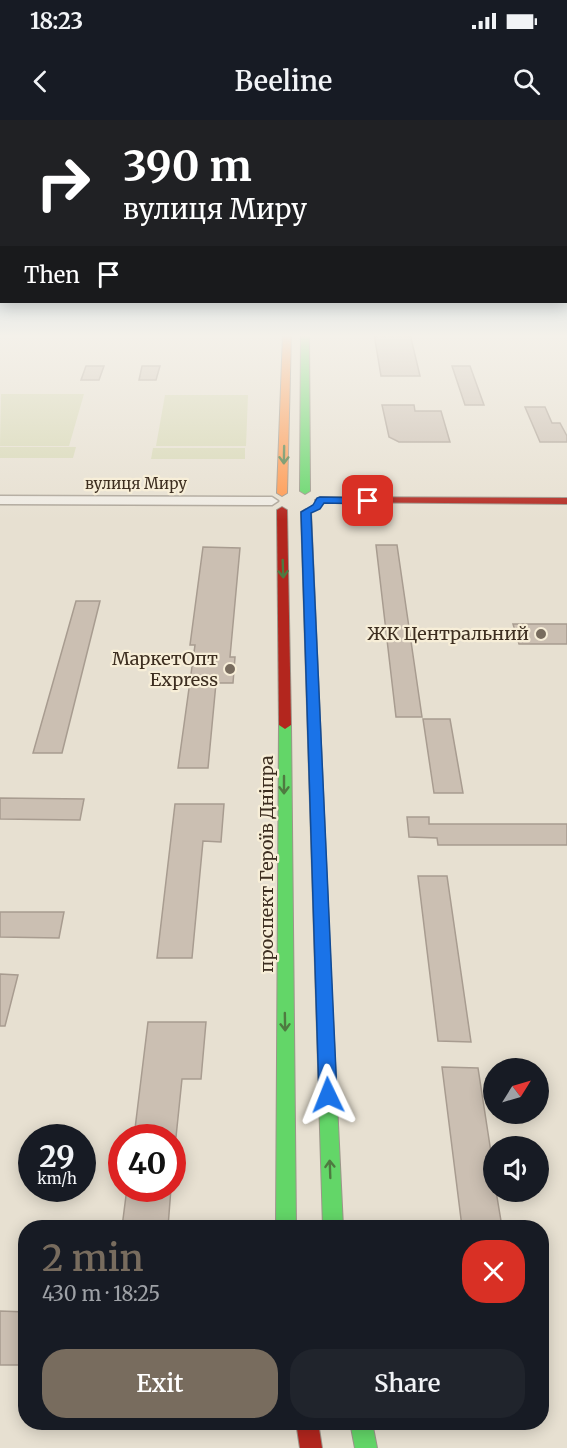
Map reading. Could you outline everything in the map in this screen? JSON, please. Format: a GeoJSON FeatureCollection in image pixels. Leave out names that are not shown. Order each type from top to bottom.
{"type":"FeatureCollection","features":[{"type":"Feature","properties":{"kind":"street","name":"проспект Героїв Дніпра"},"geometry":{"type":"LineString","coordinates":[[284,396],[278,501],[285,647],[299,743],[314,985],[332,1220]]}},
{"type":"Feature","properties":{"kind":"street"},"geometry":{"type":"LineString","coordinates":[[305,396],[305,491]]}},
{"type":"Feature","properties":{"kind":"street"},"geometry":{"type":"LineString","coordinates":[[278,501],[305,491],[320,500],[567,501]]}},
{"type":"Feature","properties":{"kind":"street","name":"вулиця Миру"},"geometry":{"type":"LineString","coordinates":[[0,500],[278,501]]}},
{"type":"Feature","properties":{"kind":"street"},"geometry":{"type":"LineString","coordinates":[[278,501],[306,512],[317,507],[320,500]]}},
{"type":"Feature","properties":{"kind":"street","name":"проспект Героїв Дніпра"},"geometry":{"type":"LineString","coordinates":[[286,1220],[285,985],[299,743],[306,512]]}},
{"type":"Feature","properties":{"kind":"street","name":"проспект Героїв Дніпра"},"geometry":{"type":"LineString","coordinates":[[285,985],[314,985]]}},
{"type":"Feature","properties":{"kind":"street"},"geometry":{"type":"LineString","coordinates":[[308,1430],[311,1448]]}},
{"type":"Feature","properties":{"kind":"street"},"geometry":{"type":"LineString","coordinates":[[363,1430],[366,1448]]}},
{"type":"Feature","properties":{"kind":"green space"},"geometry":{"type":"Polygon","coordinates":[[[1,396],[83,396],[69,446],[0,446],[1,396]]]}},
{"type":"Feature","properties":{"kind":"green space"},"geometry":{"type":"Polygon","coordinates":[[[165,396],[248,396],[246,446],[156,446],[165,396]]]}},
{"type":"Feature","properties":{"kind":"green space"},"geometry":{"type":"Polygon","coordinates":[[[0,447],[76,447],[73,458],[0,458],[0,447]]]}},
{"type":"Feature","properties":{"kind":"green space"},"geometry":{"type":"Polygon","coordinates":[[[153,448],[245,448],[245,459],[151,459],[153,448]]]}},
{"type":"Feature","properties":{"kind":"building"},"geometry":{"type":"Polygon","coordinates":[[[462,396],[481,396],[484,405],[465,405],[462,396]]]}},
{"type":"Feature","properties":{"kind":"building"},"geometry":{"type":"Polygon","coordinates":[[[382,405],[414,405],[415,411],[441,411],[450,442],[399,442],[389,437],[382,405]]]}},
{"type":"Feature","properties":{"kind":"building"},"geometry":{"type":"Polygon","coordinates":[[[525,407],[545,407],[552,423],[560,423],[567,436],[567,442],[540,442],[525,407]]]}},
{"type":"Feature","properties":{"kind":"building"},"geometry":{"type":"Polygon","coordinates":[[[376,545],[397,545],[422,717],[396,717],[376,545]]]}},
{"type":"Feature","properties":{"kind":"building"},"geometry":{"type":"Polygon","coordinates":[[[203,547],[240,548],[230,657],[235,657],[233,683],[216,683],[208,768],[178,768],[195,645],[190,645],[203,547]]]}},
{"type":"Feature","properties":{"kind":"building"},"geometry":{"type":"Polygon","coordinates":[[[76,601],[100,601],[62,753],[33,753],[76,601]]]}},
{"type":"Feature","properties":{"kind":"building","name":"ЖК Центральний"},"geometry":{"type":"Polygon","coordinates":[[[513,624],[567,624],[567,644],[519,644],[513,624]]]}},
{"type":"Feature","properties":{"kind":"building"},"geometry":{"type":"Polygon","coordinates":[[[423,719],[450,719],[463,793],[434,793],[423,719]]]}},
{"type":"Feature","properties":{"kind":"building"},"geometry":{"type":"Polygon","coordinates":[[[0,798],[84,799],[80,820],[0,819],[0,798]]]}},
{"type":"Feature","properties":{"kind":"building"},"geometry":{"type":"Polygon","coordinates":[[[175,804],[224,804],[221,842],[203,841],[192,958],[157,958],[175,804]]]}},
{"type":"Feature","properties":{"kind":"building"},"geometry":{"type":"Polygon","coordinates":[[[407,817],[429,817],[429,824],[567,824],[567,845],[438,845],[437,838],[409,837],[407,817]]]}},
{"type":"Feature","properties":{"kind":"building"},"geometry":{"type":"Polygon","coordinates":[[[418,876],[447,876],[471,1042],[438,1041],[418,876]]]}},
{"type":"Feature","properties":{"kind":"building"},"geometry":{"type":"Polygon","coordinates":[[[0,912],[64,912],[59,938],[0,937],[0,912]]]}},
{"type":"Feature","properties":{"kind":"building"},"geometry":{"type":"Polygon","coordinates":[[[0,974],[18,975],[5,1026],[0,1026],[0,974]]]}},
{"type":"Feature","properties":{"kind":"building"},"geometry":{"type":"Polygon","coordinates":[[[148,1022],[206,1022],[201,1079],[182,1079],[177,1124],[136,1124],[148,1022]]]}},
{"type":"Feature","properties":{"kind":"building"},"geometry":{"type":"Polygon","coordinates":[[[442,1067],[478,1068],[483,1100],[483,1124],[487,1124],[488,1136],[483,1136],[483,1202],[498,1202],[501,1220],[461,1220],[442,1067]]]}},
{"type":"Feature","properties":{"kind":"building"},"geometry":{"type":"Polygon","coordinates":[[[125,1202],[170,1202],[169,1220],[123,1220],[125,1202]]]}},
{"type":"Feature","properties":{"kind":"building"},"geometry":{"type":"Polygon","coordinates":[[[0,1311],[18,1312],[18,1365],[0,1365],[0,1311]]]}},
{"type":"Feature","properties":{"kind":"traffic: fast"},"geometry":{"type":"LineString","coordinates":[[305,396],[305,491]]}},
{"type":"Feature","properties":{"kind":"traffic: fast"},"geometry":{"type":"LineString","coordinates":[[285,725],[286,1220]]}},
{"type":"Feature","properties":{"kind":"traffic: fast"},"geometry":{"type":"LineString","coordinates":[[324,999],[333,1220]]}},
{"type":"Feature","properties":{"kind":"traffic: fast"},"geometry":{"type":"LineString","coordinates":[[363,1430],[366,1448]]}},
{"type":"Feature","properties":{"kind":"traffic: slow"},"geometry":{"type":"LineString","coordinates":[[282,493],[285,396]]}},
{"type":"Feature","properties":{"kind":"traffic: slow"},"geometry":{"type":"LineString","coordinates":[[306,512],[324,999]]}},
{"type":"Feature","properties":{"kind":"traffic: jam"},"geometry":{"type":"LineString","coordinates":[[320,500],[567,501]]}},
{"type":"Feature","properties":{"kind":"traffic: jam"},"geometry":{"type":"LineString","coordinates":[[282,510],[285,725]]}},
{"type":"Feature","properties":{"kind":"traffic: jam"},"geometry":{"type":"LineString","coordinates":[[308,1430],[311,1448]]}},
{"type":"Feature","properties":{"kind":"place","name":"ЖК Центральний"},"geometry":{"type":"Point","coordinates":[541,634]}},
{"type":"Feature","properties":{"kind":"place","name":"МаркетОпт Express"},"geometry":{"type":"Point","coordinates":[230,669]}},
{"type":"Feature","properties":{"kind":"route"},"geometry":{"type":"LineString","coordinates":[[328,1095],[306,512],[317,507],[320,500],[368,501]]}}]}
